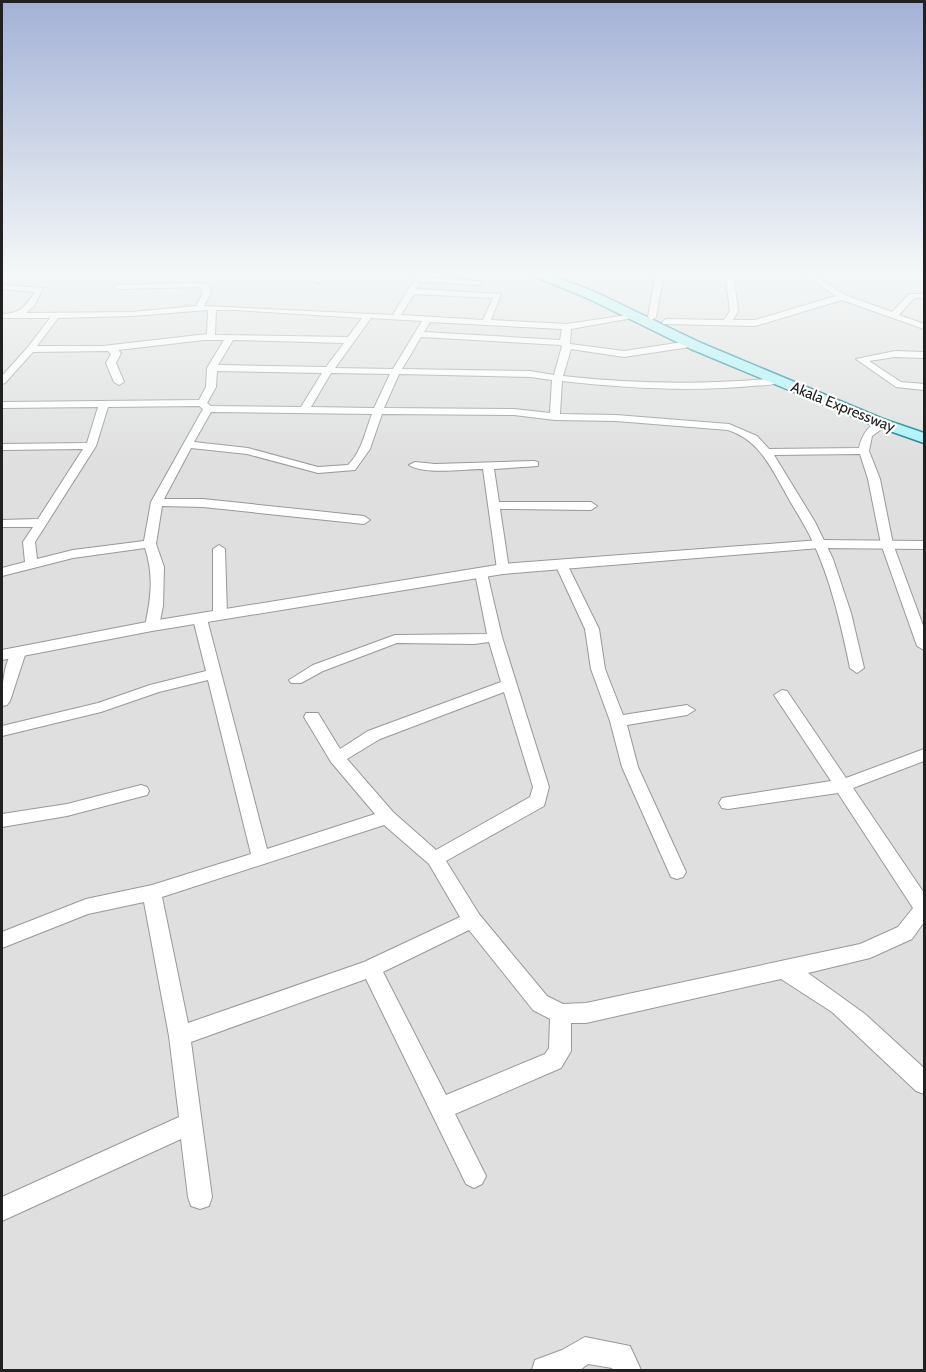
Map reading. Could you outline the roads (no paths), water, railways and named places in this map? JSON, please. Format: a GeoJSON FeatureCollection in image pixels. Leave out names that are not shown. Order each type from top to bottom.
{"type":"FeatureCollection","features":[{"type":"Feature","properties":{"kind":"main road","name":"Akala Expressway"},"geometry":{"type":"LineString","coordinates":[[683,336],[778,381],[882,424],[924,438]]}},
{"type":"Feature","properties":{"kind":"main road","name":"Akala Expressway"},"geometry":{"type":"LineString","coordinates":[[689,336],[696,343],[924,432]]}},
{"type":"Feature","properties":{"kind":"street"},"geometry":{"type":"LineString","coordinates":[[2,381],[41,336]]}},
{"type":"Feature","properties":{"kind":"street"},"geometry":{"type":"LineString","coordinates":[[304,410],[315,388],[353,336]]}},
{"type":"Feature","properties":{"kind":"street"},"geometry":{"type":"LineString","coordinates":[[188,445],[248,451],[318,470],[351,468],[356,464],[371,435],[378,410],[416,336]]}},
{"type":"Feature","properties":{"kind":"street"},"geometry":{"type":"LineString","coordinates":[[444,336],[566,345],[624,354],[696,343]]}},
{"type":"Feature","properties":{"kind":"street"},"geometry":{"type":"LineString","coordinates":[[555,417],[566,336]]}},
{"type":"Feature","properties":{"kind":"street"},"geometry":{"type":"LineString","coordinates":[[31,349],[109,348],[185,338],[212,337],[350,340]]}},
{"type":"Feature","properties":{"kind":"street"},"geometry":{"type":"LineString","coordinates":[[152,626],[156,606],[158,567],[150,544],[157,502],[188,445],[211,387],[212,368],[230,338]]}},
{"type":"Feature","properties":{"kind":"street"},"geometry":{"type":"LineString","coordinates":[[109,348],[116,353],[111,363],[119,382]]}},
{"type":"Feature","properties":{"kind":"street"},"geometry":{"type":"LineString","coordinates":[[924,355],[895,354],[861,359],[899,385],[924,387]]}},
{"type":"Feature","properties":{"kind":"street"},"geometry":{"type":"LineString","coordinates":[[212,368],[530,374],[559,380],[694,387],[778,381]]}},
{"type":"Feature","properties":{"kind":"street"},"geometry":{"type":"LineString","coordinates":[[32,564],[29,542],[91,446],[104,403]]}},
{"type":"Feature","properties":{"kind":"street"},"geometry":{"type":"LineString","coordinates":[[2,405],[104,403],[304,410],[514,412],[555,417],[626,419],[729,427],[750,434],[767,452],[810,523],[845,611],[857,668]]}},
{"type":"Feature","properties":{"kind":"street"},"geometry":{"type":"LineString","coordinates":[[882,424],[867,435],[864,451],[874,479],[887,544],[924,646]]}},
{"type":"Feature","properties":{"kind":"street"},"geometry":{"type":"LineString","coordinates":[[2,447],[91,446]]}},
{"type":"Feature","properties":{"kind":"street"},"geometry":{"type":"LineString","coordinates":[[767,452],[864,451]]}},
{"type":"Feature","properties":{"kind":"street"},"geometry":{"type":"LineString","coordinates":[[415,465],[435,467],[534,464]]}},
{"type":"Feature","properties":{"kind":"street"},"geometry":{"type":"LineString","coordinates":[[488,465],[503,569]]}},
{"type":"Feature","properties":{"kind":"street"},"geometry":{"type":"LineString","coordinates":[[157,502],[203,503],[364,520]]}},
{"type":"Feature","properties":{"kind":"street"},"geometry":{"type":"LineString","coordinates":[[495,505],[591,506]]}},
{"type":"Feature","properties":{"kind":"street"},"geometry":{"type":"LineString","coordinates":[[2,523],[40,523]]}},
{"type":"Feature","properties":{"kind":"street"},"geometry":{"type":"LineString","coordinates":[[2,572],[111,547],[150,544]]}},
{"type":"Feature","properties":{"kind":"street"},"geometry":{"type":"LineString","coordinates":[[2,655],[152,626],[503,569],[820,544],[924,545]]}},
{"type":"Feature","properties":{"kind":"street"},"geometry":{"type":"LineString","coordinates":[[219,549],[220,615]]}},
{"type":"Feature","properties":{"kind":"street"},"geometry":{"type":"LineString","coordinates":[[561,564],[592,629],[598,669],[618,721],[630,767],[677,872]]}},
{"type":"Feature","properties":{"kind":"street"},"geometry":{"type":"LineString","coordinates":[[435,859],[538,801],[541,787],[495,637],[481,573]]}},
{"type":"Feature","properties":{"kind":"street"},"geometry":{"type":"LineString","coordinates":[[200,618],[261,859]]}},
{"type":"Feature","properties":{"kind":"street"},"geometry":{"type":"LineString","coordinates":[[296,680],[318,668],[395,639],[474,640],[495,637]]}},
{"type":"Feature","properties":{"kind":"street"},"geometry":{"type":"LineString","coordinates":[[2,701],[20,652]]}},
{"type":"Feature","properties":{"kind":"street"},"geometry":{"type":"LineString","coordinates":[[2,731],[101,707],[155,688],[215,673]]}},
{"type":"Feature","properties":{"kind":"street"},"geometry":{"type":"LineString","coordinates":[[337,758],[374,735],[511,684]]}},
{"type":"Feature","properties":{"kind":"street"},"geometry":{"type":"LineString","coordinates":[[312,717],[337,758],[387,817],[435,859],[472,920],[540,1003],[561,1014],[586,1013],[863,952],[905,933],[924,908],[782,695]]}},
{"type":"Feature","properties":{"kind":"street"},"geometry":{"type":"LineString","coordinates":[[618,721],[687,710]]}},
{"type":"Feature","properties":{"kind":"street"},"geometry":{"type":"LineString","coordinates":[[728,804],[842,786],[924,755]]}},
{"type":"Feature","properties":{"kind":"street"},"geometry":{"type":"LineString","coordinates":[[2,821],[67,810],[141,791]]}},
{"type":"Feature","properties":{"kind":"street"},"geometry":{"type":"LineString","coordinates":[[2,940],[86,907],[152,893],[387,817]]}},
{"type":"Feature","properties":{"kind":"street"},"geometry":{"type":"LineString","coordinates":[[152,893],[180,1036],[200,1197]]}},
{"type":"Feature","properties":{"kind":"street"},"geometry":{"type":"LineString","coordinates":[[180,1036],[371,968],[472,920]]}},
{"type":"Feature","properties":{"kind":"street"},"geometry":{"type":"LineString","coordinates":[[371,968],[474,1176]]}},
{"type":"Feature","properties":{"kind":"street"},"geometry":{"type":"LineString","coordinates":[[784,970],[805,980],[887,1047],[924,1083]]}},
{"type":"Feature","properties":{"kind":"street"},"geometry":{"type":"LineString","coordinates":[[440,1109],[553,1061],[560,1051],[561,1014]]}},
{"type":"Feature","properties":{"kind":"street"},"geometry":{"type":"LineString","coordinates":[[2,1209],[191,1123]]}},
{"type":"Feature","properties":{"kind":"street"},"geometry":{"type":"LineString","coordinates":[[545,1371],[570,1361],[585,1350],[620,1356],[628,1371]]}}]}
